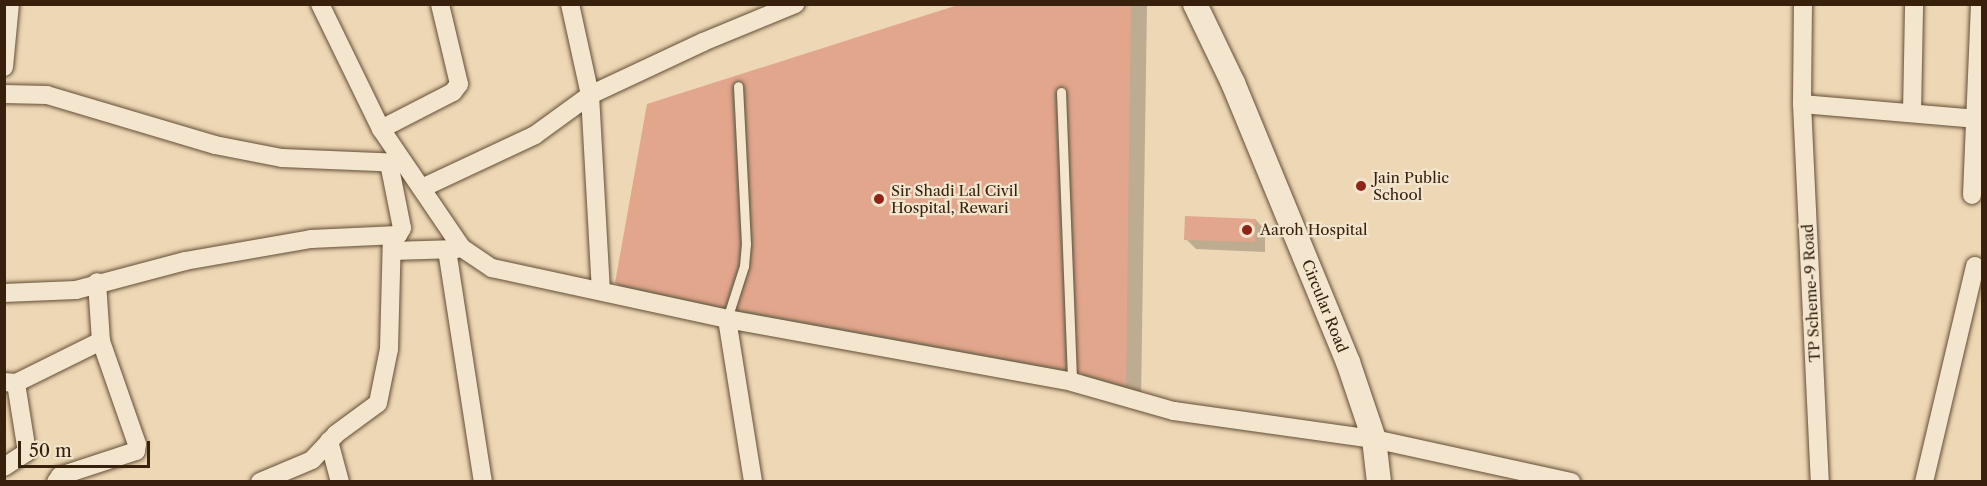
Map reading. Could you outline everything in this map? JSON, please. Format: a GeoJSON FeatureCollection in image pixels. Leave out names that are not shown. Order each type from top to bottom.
{"type":"FeatureCollection","features":[{"type":"Feature","properties":{"kind":"main road","name":"Circular Road"},"geometry":{"type":"LineString","coordinates":[[1195,4],[1233,83],[1348,363],[1374,439],[1379,482]]}},
{"type":"Feature","properties":{"kind":"street"},"geometry":{"type":"LineString","coordinates":[[4,67],[10,4]]}},
{"type":"Feature","properties":{"kind":"street"},"geometry":{"type":"LineString","coordinates":[[260,482],[312,460],[329,441],[378,403],[389,349],[392,244],[402,228],[396,163],[320,4]]}},
{"type":"Feature","properties":{"kind":"street"},"geometry":{"type":"LineString","coordinates":[[381,129],[453,92],[459,84],[440,4]]}},
{"type":"Feature","properties":{"kind":"street"},"geometry":{"type":"LineString","coordinates":[[570,4],[590,95],[601,291]]}},
{"type":"Feature","properties":{"kind":"street"},"geometry":{"type":"LineString","coordinates":[[422,188],[535,135],[590,95],[703,42],[795,4]]}},
{"type":"Feature","properties":{"kind":"street","name":"TP Scheme-9 Road"},"geometry":{"type":"LineString","coordinates":[[1803,4],[1802,104],[1820,482]]}},
{"type":"Feature","properties":{"kind":"street"},"geometry":{"type":"LineString","coordinates":[[1912,113],[1914,4]]}},
{"type":"Feature","properties":{"kind":"street"},"geometry":{"type":"LineString","coordinates":[[1972,195],[1980,4]]}},
{"type":"Feature","properties":{"kind":"street"},"geometry":{"type":"LineString","coordinates":[[4,94],[47,95],[215,145],[282,158],[396,163],[422,188],[454,249],[483,482]]}},
{"type":"Feature","properties":{"kind":"street"},"geometry":{"type":"LineString","coordinates":[[1802,104],[1977,118]]}},
{"type":"Feature","properties":{"kind":"street"},"geometry":{"type":"LineString","coordinates":[[4,293],[67,292],[97,282],[311,239],[454,249],[492,268],[514,275],[601,291],[727,319],[1072,382],[1174,411],[1374,439],[1571,482]]}},
{"type":"Feature","properties":{"kind":"street"},"geometry":{"type":"LineString","coordinates":[[1924,482],[1975,266]]}},
{"type":"Feature","properties":{"kind":"street"},"geometry":{"type":"LineString","coordinates":[[56,482],[60,476],[136,451],[137,444],[101,341],[97,282]]}},
{"type":"Feature","properties":{"kind":"street"},"geometry":{"type":"LineString","coordinates":[[727,319],[753,482]]}},
{"type":"Feature","properties":{"kind":"street"},"geometry":{"type":"LineString","coordinates":[[4,467],[27,452],[10,383],[101,341]]}},
{"type":"Feature","properties":{"kind":"street"},"geometry":{"type":"LineString","coordinates":[[329,441],[340,482]]}},
{"type":"Feature","properties":{"kind":"lane"},"geometry":{"type":"LineString","coordinates":[[727,319],[744,266],[746,244],[738,86]]}},
{"type":"Feature","properties":{"kind":"lane"},"geometry":{"type":"LineString","coordinates":[[1061,92],[1072,382]]}},
{"type":"Feature","properties":{"kind":"building","name":"Sir Shadi Lal Civil Hospital, Rewari"},"geometry":{"type":"Polygon","coordinates":[[[961,4],[1131,4],[1126,386],[1078,372],[1068,92],[1061,85],[1054,92],[1065,369],[737,309],[750,268],[753,244],[745,86],[738,79],[731,86],[739,244],[737,265],[724,307],[615,283],[647,104],[961,4]]]}},
{"type":"Feature","properties":{"kind":"building"},"geometry":{"type":"Polygon","coordinates":[[[1185,216],[1256,219],[1255,242],[1184,240],[1185,216]]]}},
{"type":"Feature","properties":{"kind":"place","name":"Jain Public School"},"geometry":{"type":"Point","coordinates":[1361,186]}},
{"type":"Feature","properties":{"kind":"place","name":"Sir Shadi Lal Civil Hospital, Rewari"},"geometry":{"type":"Point","coordinates":[879,199]}},
{"type":"Feature","properties":{"kind":"place","name":"Aaroh Hospital"},"geometry":{"type":"Point","coordinates":[1247,230]}}]}
